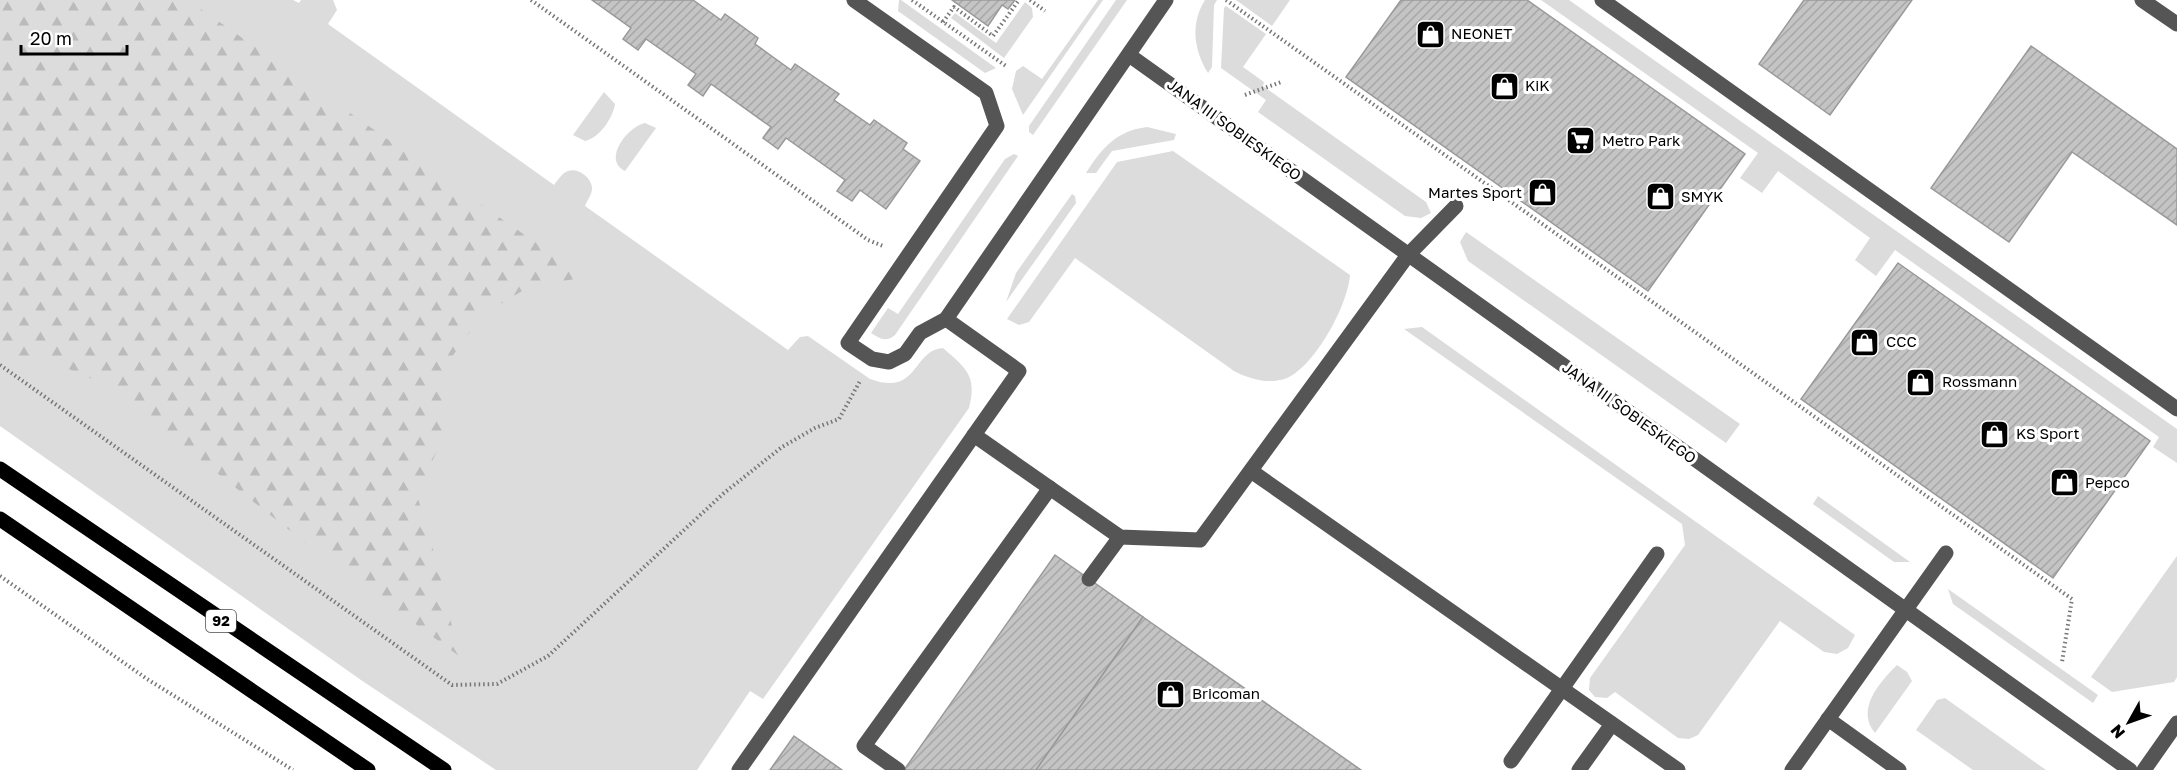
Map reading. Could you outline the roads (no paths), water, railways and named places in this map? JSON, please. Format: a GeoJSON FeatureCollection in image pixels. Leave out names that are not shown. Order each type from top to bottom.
{"type":"FeatureCollection","features":[{"type":"Feature","properties":{"kind":"main road","name":"92"},"geometry":{"type":"LineString","coordinates":[[0,469],[444,770]]}},
{"type":"Feature","properties":{"kind":"main road"},"geometry":{"type":"LineString","coordinates":[[0,519],[368,770]]}},
{"type":"Feature","properties":{"kind":"street"},"geometry":{"type":"LineString","coordinates":[[854,0],[986,93],[997,126],[848,343],[872,359],[889,362],[905,354],[920,333],[946,319],[1166,0]]}},
{"type":"Feature","properties":{"kind":"street"},"geometry":{"type":"LineString","coordinates":[[1602,0],[2177,409]]}},
{"type":"Feature","properties":{"kind":"street"},"geometry":{"type":"LineString","coordinates":[[2142,0],[2177,24]]}},
{"type":"Feature","properties":{"kind":"street","name":"JANA III SOBIESKIEGO"},"geometry":{"type":"LineString","coordinates":[[1129,55],[2130,770]]}},
{"type":"Feature","properties":{"kind":"street"},"geometry":{"type":"LineString","coordinates":[[974,435],[1120,537],[1200,540],[1408,255],[1456,206]]}},
{"type":"Feature","properties":{"kind":"street"},"geometry":{"type":"LineString","coordinates":[[739,770],[1019,371],[946,319]]}},
{"type":"Feature","properties":{"kind":"street"},"geometry":{"type":"LineString","coordinates":[[1251,471],[1678,770]]}},
{"type":"Feature","properties":{"kind":"street"},"geometry":{"type":"LineString","coordinates":[[898,770],[864,746],[1050,488]]}},
{"type":"Feature","properties":{"kind":"street"},"geometry":{"type":"LineString","coordinates":[[1089,579],[1120,537]]}},
{"type":"Feature","properties":{"kind":"street"},"geometry":{"type":"LineString","coordinates":[[1792,770],[1946,553]]}},
{"type":"Feature","properties":{"kind":"street"},"geometry":{"type":"LineString","coordinates":[[1512,760],[1657,554]]}},
{"type":"Feature","properties":{"kind":"street"},"geometry":{"type":"LineString","coordinates":[[1828,720],[1899,770]]}},
{"type":"Feature","properties":{"kind":"street"},"geometry":{"type":"LineString","coordinates":[[2144,770],[2177,723]]}},
{"type":"Feature","properties":{"kind":"street"},"geometry":{"type":"LineString","coordinates":[[1579,770],[1612,724]]}},
{"type":"Feature","properties":{"kind":"place","name":"NEONET"},"geometry":{"type":"Point","coordinates":[1430,34]}},
{"type":"Feature","properties":{"kind":"place","name":"KiK"},"geometry":{"type":"Point","coordinates":[1504,86]}},
{"type":"Feature","properties":{"kind":"place","name":"Metro Park"},"geometry":{"type":"Point","coordinates":[1581,141]}},
{"type":"Feature","properties":{"kind":"place","name":"Martes Sport"},"geometry":{"type":"Point","coordinates":[1543,193]}},
{"type":"Feature","properties":{"kind":"place","name":"SMYK"},"geometry":{"type":"Point","coordinates":[1660,197]}},
{"type":"Feature","properties":{"kind":"place","name":"CCC"},"geometry":{"type":"Point","coordinates":[1865,342]}},
{"type":"Feature","properties":{"kind":"place","name":"Rossmann"},"geometry":{"type":"Point","coordinates":[1921,382]}},
{"type":"Feature","properties":{"kind":"place","name":"KS Sport"},"geometry":{"type":"Point","coordinates":[1995,434]}},
{"type":"Feature","properties":{"kind":"place","name":"Pepco"},"geometry":{"type":"Point","coordinates":[2064,483]}},
{"type":"Feature","properties":{"kind":"place","name":"Bricoman"},"geometry":{"type":"Point","coordinates":[1171,694]}}]}
